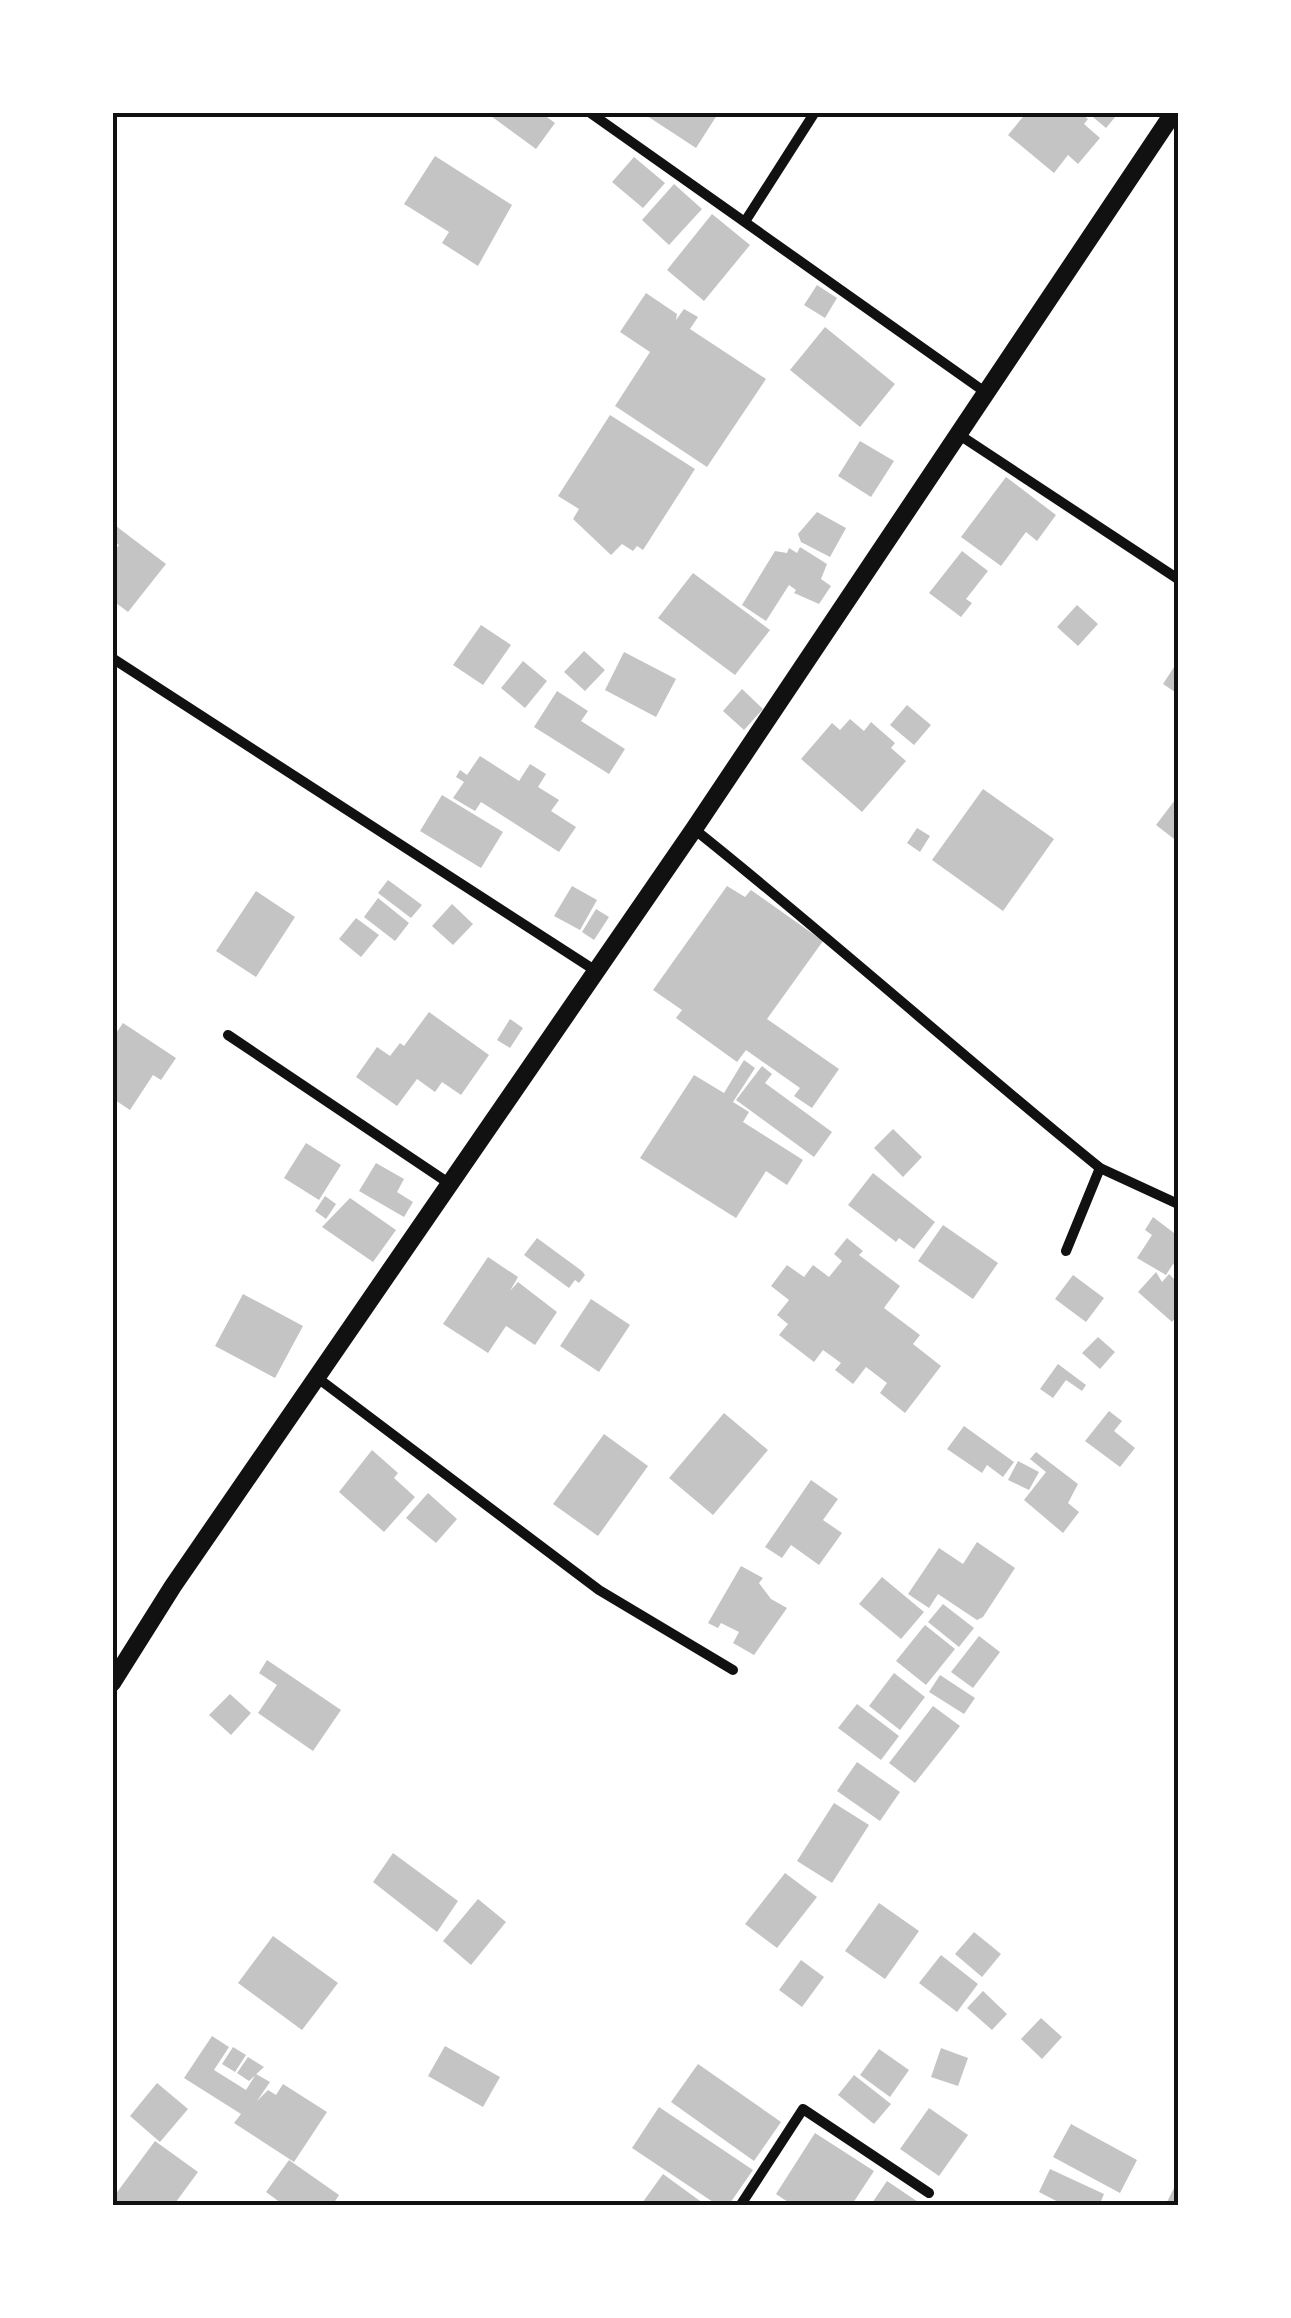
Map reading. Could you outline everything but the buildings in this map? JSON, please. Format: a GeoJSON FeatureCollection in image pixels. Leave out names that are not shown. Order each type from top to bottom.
{"type":"FeatureCollection","features":[{"type":"Feature","properties":{"kind":"street"},"geometry":{"type":"LineString","coordinates":[[589,112],[985,392]]}},
{"type":"Feature","properties":{"kind":"street"},"geometry":{"type":"LineString","coordinates":[[746,220],[815,112]]}},
{"type":"Feature","properties":{"kind":"street"},"geometry":{"type":"LineString","coordinates":[[112,1683],[172,1586],[694,828],[1174,112]]}},
{"type":"Feature","properties":{"kind":"street"},"geometry":{"type":"LineString","coordinates":[[958,434],[1178,579]]}},
{"type":"Feature","properties":{"kind":"street"},"geometry":{"type":"LineString","coordinates":[[112,658],[596,970]]}},
{"type":"Feature","properties":{"kind":"street"},"geometry":{"type":"LineString","coordinates":[[694,828],[821,930],[927,1027],[1100,1168],[1178,1204]]}},
{"type":"Feature","properties":{"kind":"street"},"geometry":{"type":"LineString","coordinates":[[228,1035],[451,1184]]}},
{"type":"Feature","properties":{"kind":"street"},"geometry":{"type":"LineString","coordinates":[[1066,1251],[1100,1168]]}},
{"type":"Feature","properties":{"kind":"street"},"geometry":{"type":"LineString","coordinates":[[318,1379],[599,1590],[733,1670]]}},
{"type":"Feature","properties":{"kind":"street"},"geometry":{"type":"LineString","coordinates":[[740,2206],[803,2109],[929,2193]]}}]}
